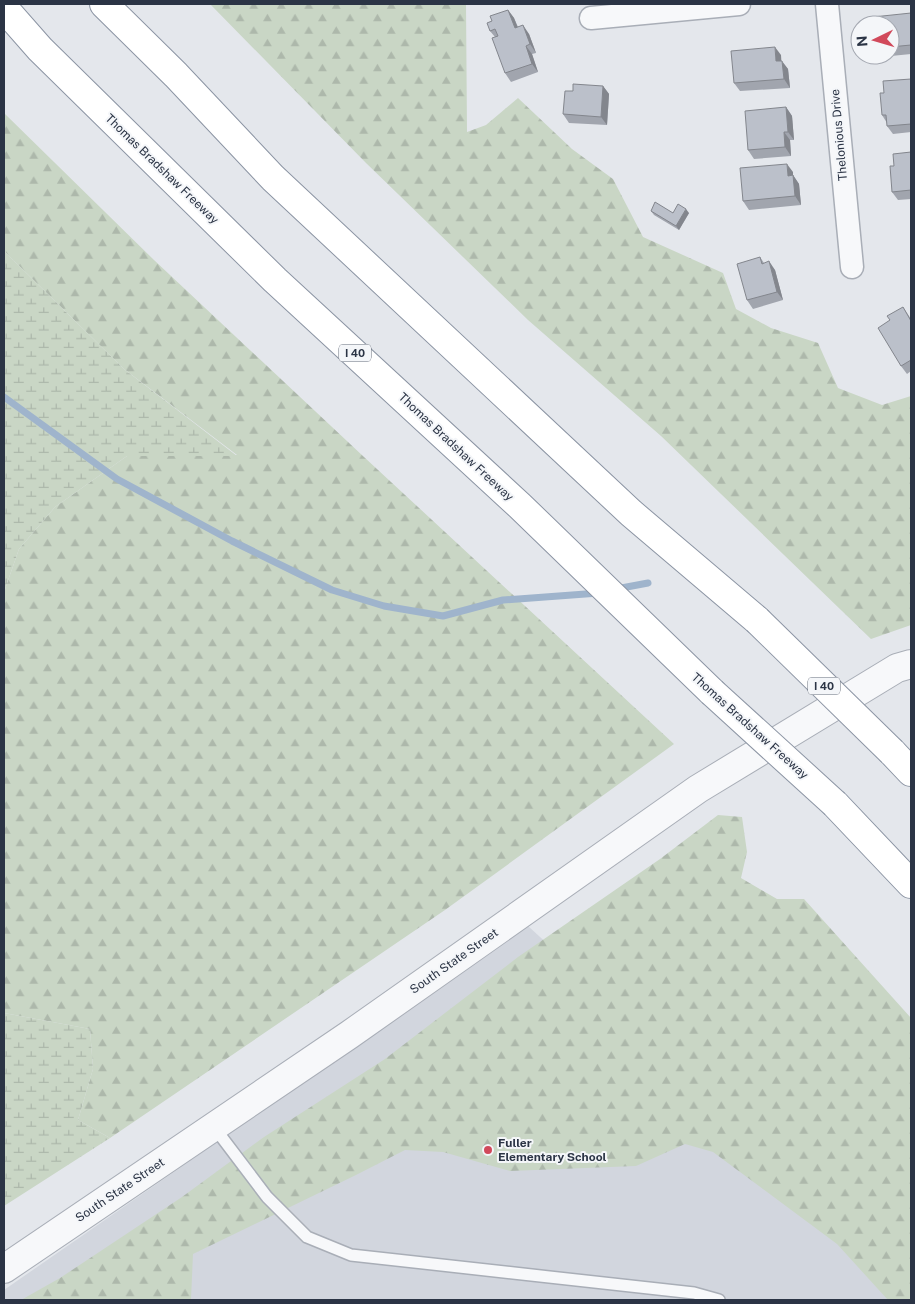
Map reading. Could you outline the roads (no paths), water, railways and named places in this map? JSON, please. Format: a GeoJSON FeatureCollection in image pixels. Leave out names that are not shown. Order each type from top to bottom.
{"type":"FeatureCollection","features":[{"type":"Feature","properties":{"kind":"highway","name":"I 40"},"geometry":{"type":"LineString","coordinates":[[104,4],[176,75],[273,178],[631,513],[757,620],[911,772]]}},
{"type":"Feature","properties":{"kind":"highway","name":"Thomas Bradshaw Freeway"},"geometry":{"type":"LineString","coordinates":[[4,8],[40,49],[275,280],[520,506],[712,692],[835,804],[911,884]]}},
{"type":"Feature","properties":{"kind":"street"},"geometry":{"type":"LineString","coordinates":[[591,18],[739,4]]}},
{"type":"Feature","properties":{"kind":"street","name":"Thelonious Drive"},"geometry":{"type":"LineString","coordinates":[[827,4],[852,267]]}},
{"type":"Feature","properties":{"kind":"street","name":"South State Street"},"geometry":{"type":"LineString","coordinates":[[4,1269],[349,1035],[698,789],[898,668],[911,664]]}},
{"type":"Feature","properties":{"kind":"lane"},"geometry":{"type":"LineString","coordinates":[[214,1127],[267,1197],[307,1237],[351,1255],[694,1293],[719,1300]]}},
{"type":"Feature","properties":{"kind":"waterway"},"geometry":{"type":"LineString","coordinates":[[4,397],[117,479],[232,541],[332,590],[384,606],[443,616],[503,600],[599,593]]}},
{"type":"Feature","properties":{"kind":"waterway"},"geometry":{"type":"LineString","coordinates":[[616,589],[648,583]]}},
{"type":"Feature","properties":{"kind":"place","name":"Fuller Elementary School"},"geometry":{"type":"Point","coordinates":[488,1150]}}]}
